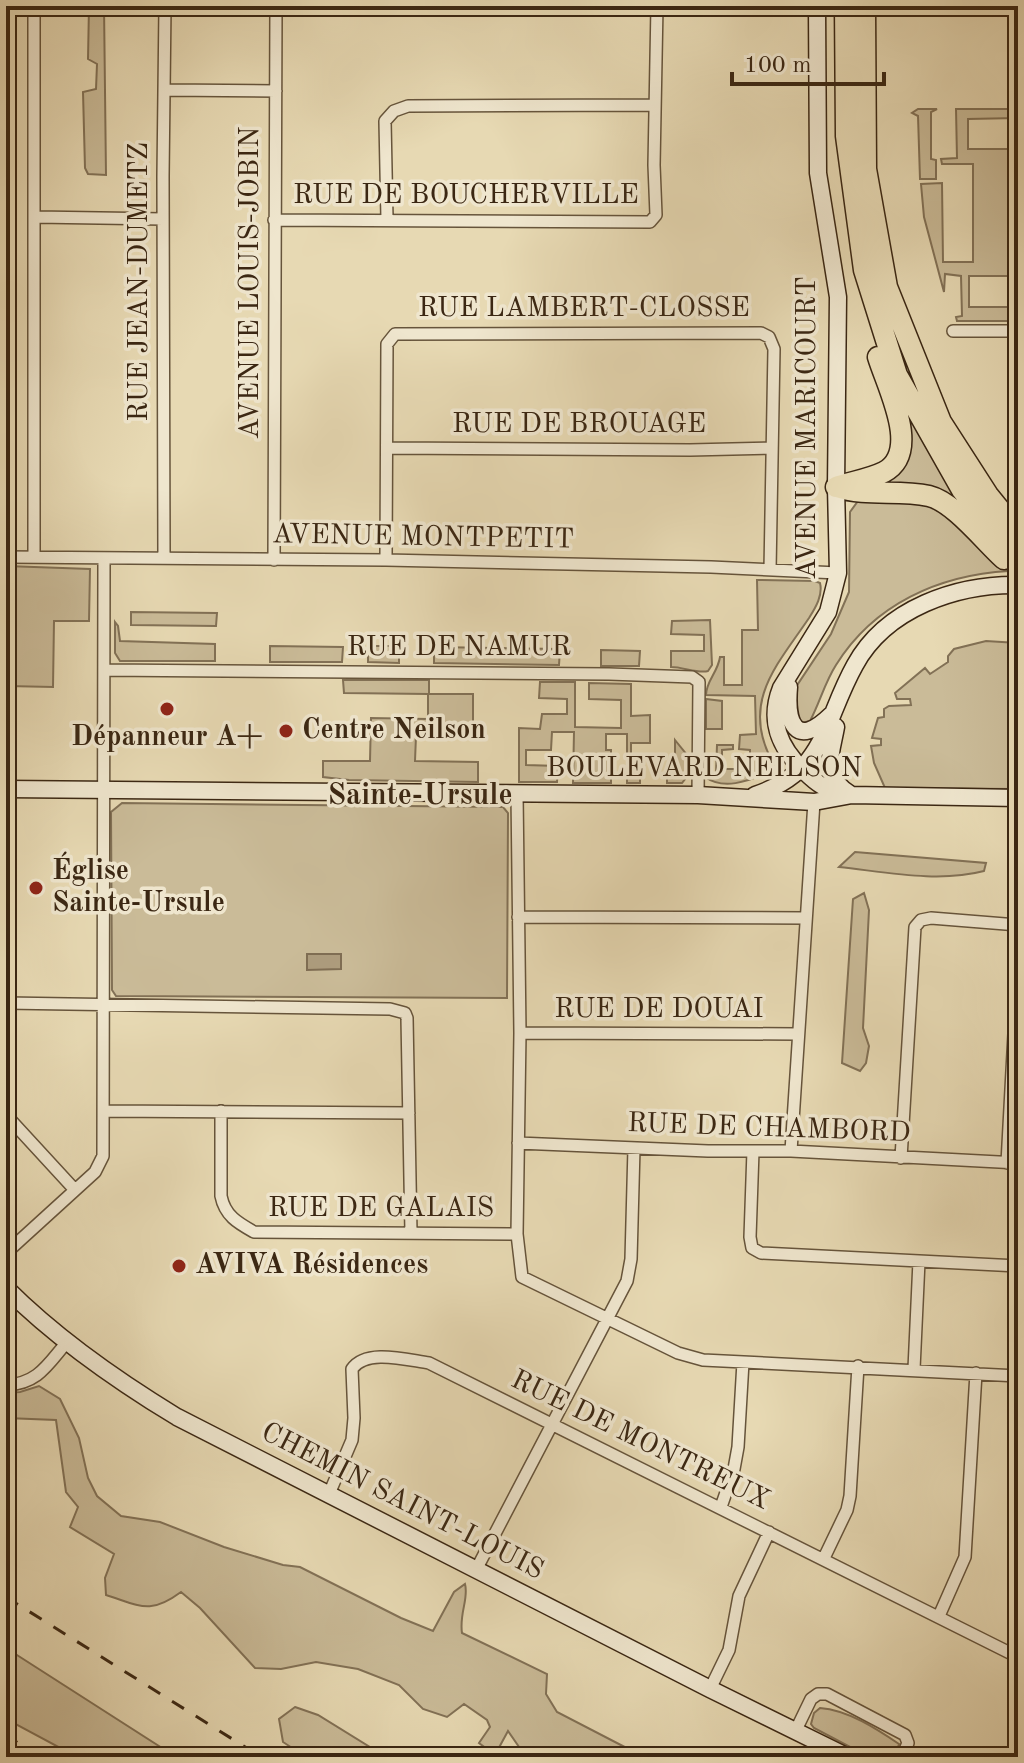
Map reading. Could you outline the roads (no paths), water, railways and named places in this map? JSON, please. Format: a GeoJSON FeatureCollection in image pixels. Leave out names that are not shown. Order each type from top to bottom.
{"type":"FeatureCollection","features":[{"type":"Feature","properties":{"kind":"highway"},"geometry":{"type":"LineString","coordinates":[[836,487],[885,472],[902,450],[903,434],[877,354],[855,263],[844,161],[845,6]]}},
{"type":"Feature","properties":{"kind":"highway"},"geometry":{"type":"LineString","coordinates":[[865,6],[866,169],[887,287],[941,422],[988,495],[1018,532]]}},
{"type":"Feature","properties":{"kind":"highway"},"geometry":{"type":"LineString","coordinates":[[846,136],[864,270],[897,375],[950,470],[1013,561]]}},
{"type":"Feature","properties":{"kind":"highway"},"geometry":{"type":"LineString","coordinates":[[836,487],[854,493],[914,494],[940,500],[1013,561]]}},
{"type":"Feature","properties":{"kind":"street"},"geometry":{"type":"LineString","coordinates":[[34,6],[34,557]]}},
{"type":"Feature","properties":{"kind":"street","name":"RUE JEAN-DUMETZ"},"geometry":{"type":"LineString","coordinates":[[164,558],[165,6]]}},
{"type":"Feature","properties":{"kind":"street","name":"AVENUE LOUIS-JOBIN"},"geometry":{"type":"LineString","coordinates":[[274,560],[276,6]]}},
{"type":"Feature","properties":{"kind":"street"},"geometry":{"type":"LineString","coordinates":[[387,219],[385,121],[394,111],[408,106],[654,105],[657,6]]}},
{"type":"Feature","properties":{"kind":"street","name":"AVENUE MARICOURT"},"geometry":{"type":"LineString","coordinates":[[817,6],[818,173],[838,297],[838,573],[828,612],[789,673],[777,699],[775,720],[786,754],[801,769],[828,790],[852,795]]}},
{"type":"Feature","properties":{"kind":"street"},"geometry":{"type":"LineString","coordinates":[[165,90],[276,91]]}},
{"type":"Feature","properties":{"kind":"street","name":"RUE DE BOUCHERVILLE"},"geometry":{"type":"LineString","coordinates":[[274,220],[650,222],[656,215],[654,105]]}},
{"type":"Feature","properties":{"kind":"street"},"geometry":{"type":"LineString","coordinates":[[36,217],[163,219]]}},
{"type":"Feature","properties":{"kind":"street"},"geometry":{"type":"LineString","coordinates":[[953,331],[1018,331]]}},
{"type":"Feature","properties":{"kind":"street","name":"RUE LAMBERT-CLOSSE"},"geometry":{"type":"LineString","coordinates":[[386,560],[387,344],[395,334],[761,333],[769,337],[774,349],[770,570]]}},
{"type":"Feature","properties":{"kind":"street","name":"RUE DE BROUAGE"},"geometry":{"type":"LineString","coordinates":[[387,448],[770,448]]}},
{"type":"Feature","properties":{"kind":"street","name":"AVENUE MONTPETIT"},"geometry":{"type":"LineString","coordinates":[[6,557],[386,560],[838,573]]}},
{"type":"Feature","properties":{"kind":"street"},"geometry":{"type":"LineString","coordinates":[[6,1253],[101,1164],[104,1144],[104,558]]}},
{"type":"Feature","properties":{"kind":"street"},"geometry":{"type":"LineString","coordinates":[[747,798],[776,787],[801,769],[821,743],[850,675],[865,649],[904,615],[934,599],[962,590],[1018,585]]}},
{"type":"Feature","properties":{"kind":"street","name":"RUE DE NAMUR"},"geometry":{"type":"LineString","coordinates":[[104,670],[593,673],[692,677],[699,682],[698,795]]}},
{"type":"Feature","properties":{"kind":"street"},"geometry":{"type":"LineString","coordinates":[[789,673],[788,716],[800,730],[810,730],[823,723],[841,698]]}},
{"type":"Feature","properties":{"kind":"street"},"geometry":{"type":"LineString","coordinates":[[841,698],[830,772],[839,787],[852,795]]}},
{"type":"Feature","properties":{"kind":"street","name":"BOULEVARD NEILSON"},"geometry":{"type":"LineString","coordinates":[[6,789],[698,795],[814,802],[852,795],[1018,798]]}},
{"type":"Feature","properties":{"kind":"street"},"geometry":{"type":"LineString","coordinates":[[517,794],[520,1033],[517,1234]]}},
{"type":"Feature","properties":{"kind":"street"},"geometry":{"type":"LineString","coordinates":[[791,1151],[814,802]]}},
{"type":"Feature","properties":{"kind":"street"},"geometry":{"type":"LineString","coordinates":[[518,917],[805,918]]}},
{"type":"Feature","properties":{"kind":"street"},"geometry":{"type":"LineString","coordinates":[[901,1158],[915,927],[921,920],[931,918],[1018,925]]}},
{"type":"Feature","properties":{"kind":"street"},"geometry":{"type":"LineString","coordinates":[[1013,1163],[1018,960]]}},
{"type":"Feature","properties":{"kind":"street"},"geometry":{"type":"LineString","coordinates":[[6,1003],[396,1009],[405,1013],[411,1233]]}},
{"type":"Feature","properties":{"kind":"street","name":"RUE DE DOUAI"},"geometry":{"type":"LineString","coordinates":[[520,1033],[797,1034]]}},
{"type":"Feature","properties":{"kind":"street"},"geometry":{"type":"LineString","coordinates":[[105,1111],[409,1113]]}},
{"type":"Feature","properties":{"kind":"street","name":"RUE DE GALAIS"},"geometry":{"type":"LineString","coordinates":[[221,1111],[223,1209],[254,1232],[517,1234],[522,1277],[678,1353],[703,1360],[1018,1376]]}},
{"type":"Feature","properties":{"kind":"street"},"geometry":{"type":"LineString","coordinates":[[6,1115],[75,1190]]}},
{"type":"Feature","properties":{"kind":"street","name":"RUE DE CHAMBORD"},"geometry":{"type":"LineString","coordinates":[[518,1143],[791,1151],[1013,1163]]}},
{"type":"Feature","properties":{"kind":"street"},"geometry":{"type":"LineString","coordinates":[[477,1568],[607,1320],[629,1271],[634,1148]]}},
{"type":"Feature","properties":{"kind":"street"},"geometry":{"type":"LineString","coordinates":[[753,1151],[750,1237],[752,1248],[761,1253],[1018,1266]]}},
{"type":"Feature","properties":{"kind":"street"},"geometry":{"type":"LineString","coordinates":[[914,1369],[919,1261]]}},
{"type":"Feature","properties":{"kind":"street","name":"CHEMIN SAINT-LOUIS"},"geometry":{"type":"LineString","coordinates":[[6,1288],[67,1342],[177,1417],[848,1757]]}},
{"type":"Feature","properties":{"kind":"street"},"geometry":{"type":"LineString","coordinates":[[6,1385],[29,1382],[39,1375],[67,1342]]}},
{"type":"Feature","properties":{"kind":"street","name":"RUE DE MONTREUX"},"geometry":{"type":"LineString","coordinates":[[329,1494],[352,1440],[352,1369],[362,1359],[391,1358],[429,1363],[1018,1657]]}},
{"type":"Feature","properties":{"kind":"street"},"geometry":{"type":"LineString","coordinates":[[721,1507],[738,1447],[743,1362]]}},
{"type":"Feature","properties":{"kind":"street"},"geometry":{"type":"LineString","coordinates":[[824,1558],[847,1510],[850,1496],[858,1366]]}},
{"type":"Feature","properties":{"kind":"street"},"geometry":{"type":"LineString","coordinates":[[939,1616],[965,1557],[976,1373]]}},
{"type":"Feature","properties":{"kind":"street"},"geometry":{"type":"LineString","coordinates":[[710,1689],[729,1650],[739,1596],[769,1532]]}},
{"type":"Feature","properties":{"kind":"street"},"geometry":{"type":"LineString","coordinates":[[795,1732],[811,1699],[818,1694],[827,1694],[905,1735],[908,1743],[902,1757]]}},
{"type":"Feature","properties":{"kind":"railway"},"geometry":{"type":"LineString","coordinates":[[6,1597],[261,1757]]}},
{"type":"Feature","properties":{"kind":"railway"},"geometry":{"type":"LineString","coordinates":[[6,1734],[36,1757]]}},
{"type":"Feature","properties":{"kind":"place","name":"Dépanneur A+"},"geometry":{"type":"Point","coordinates":[167,709]}},
{"type":"Feature","properties":{"kind":"place","name":"Centre Neilson"},"geometry":{"type":"Point","coordinates":[286,731]}},
{"type":"Feature","properties":{"kind":"place","name":"Église Sainte-Ursule"},"geometry":{"type":"Point","coordinates":[36,888]}},
{"type":"Feature","properties":{"kind":"place","name":"AVIVA Résidences"},"geometry":{"type":"Point","coordinates":[179,1266]}},
{"type":"Feature","properties":{"kind":"district","name":"Sainte-Ursule"},"geometry":{"type":"Point","coordinates":[420,796]}}]}
